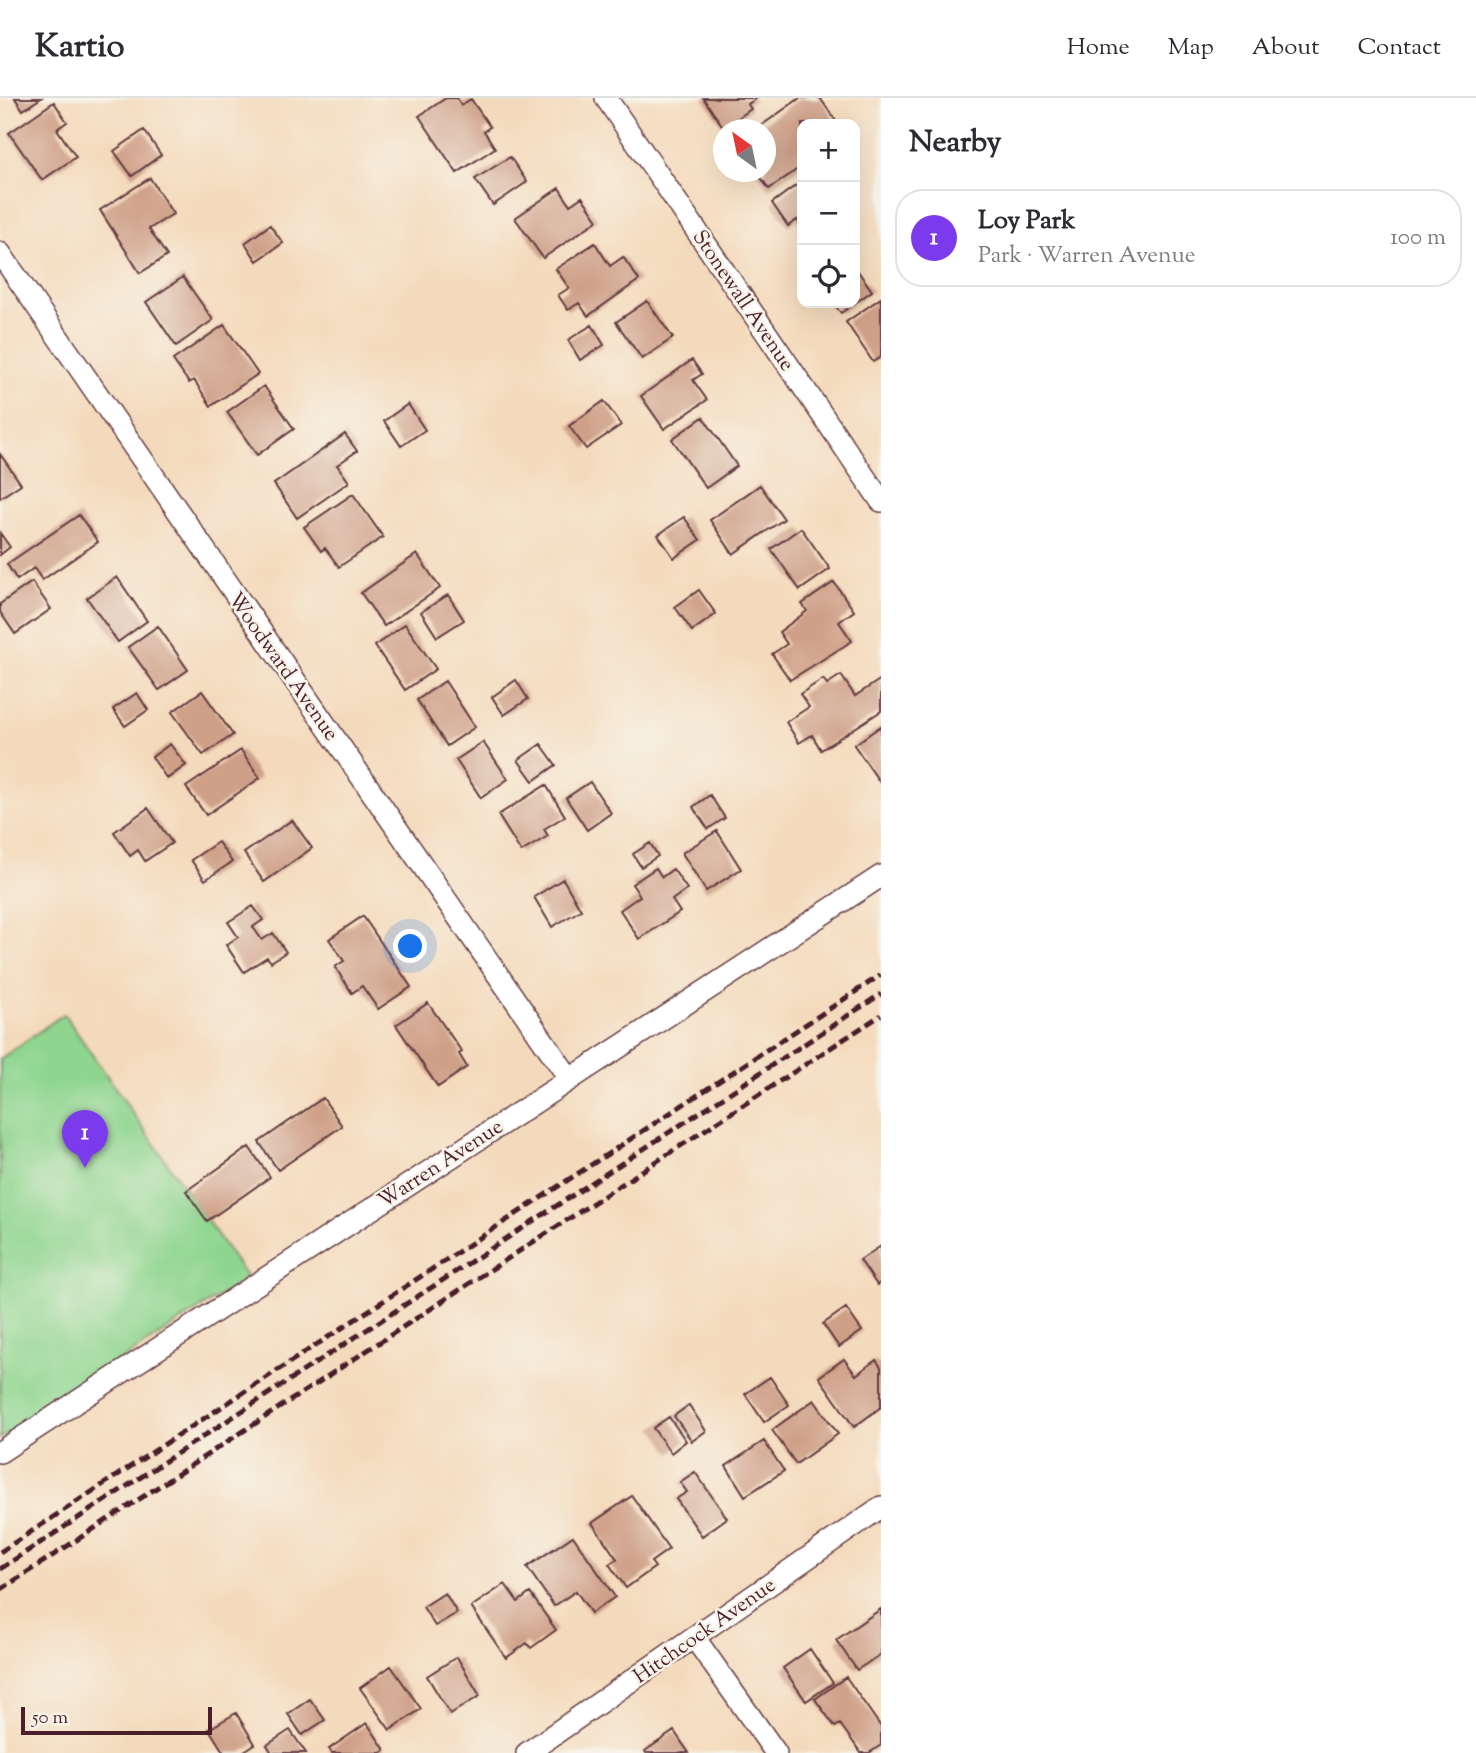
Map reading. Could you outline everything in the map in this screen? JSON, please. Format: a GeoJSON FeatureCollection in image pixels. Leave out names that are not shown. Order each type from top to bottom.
{"type":"FeatureCollection","features":[{"type":"Feature","properties":{"kind":"street","name":"Stonewall Avenue"},"geometry":{"type":"LineString","coordinates":[[606,98],[881,501]]}},
{"type":"Feature","properties":{"kind":"street","name":"Woodward Avenue"},"geometry":{"type":"LineString","coordinates":[[0,253],[569,1078]]}},
{"type":"Feature","properties":{"kind":"street","name":"Warren Avenue"},"geometry":{"type":"LineString","coordinates":[[0,1452],[881,876]]}},
{"type":"Feature","properties":{"kind":"street","name":"Hitchcock Avenue"},"geometry":{"type":"LineString","coordinates":[[527,1753],[881,1507]]}},
{"type":"Feature","properties":{"kind":"street"},"geometry":{"type":"LineString","coordinates":[[694,1637],[776,1753]]}},
{"type":"Feature","properties":{"kind":"green space"},"geometry":{"type":"Polygon","coordinates":[[[64,1014],[247,1278],[0,1439],[0,1059],[64,1014]]]}},
{"type":"Feature","properties":{"kind":"building"},"geometry":{"type":"Polygon","coordinates":[[[15,98],[41,98],[23,110],[15,98]]]}},
{"type":"Feature","properties":{"kind":"building"},"geometry":{"type":"Polygon","coordinates":[[[446,98],[457,98],[461,105],[471,99],[490,127],[484,131],[495,148],[457,173],[419,116],[446,98]]]}},
{"type":"Feature","properties":{"kind":"building"},"geometry":{"type":"Polygon","coordinates":[[[703,98],[757,98],[748,104],[751,109],[737,119],[718,119],[703,98]]]}},
{"type":"Feature","properties":{"kind":"building"},"geometry":{"type":"Polygon","coordinates":[[[800,98],[820,98],[835,119],[797,119],[797,169],[769,189],[764,182],[776,182],[776,119],[770,119],[800,98]]]}},
{"type":"Feature","properties":{"kind":"building"},"geometry":{"type":"Polygon","coordinates":[[[54,102],[67,122],[57,129],[76,157],[42,180],[9,133],[54,102]]]}},
{"type":"Feature","properties":{"kind":"building"},"geometry":{"type":"Polygon","coordinates":[[[144,130],[161,155],[132,176],[114,151],[144,130]]]}},
{"type":"Feature","properties":{"kind":"building"},"geometry":{"type":"Polygon","coordinates":[[[510,157],[527,182],[493,205],[475,179],[510,157]]]}},
{"type":"Feature","properties":{"kind":"building"},"geometry":{"type":"Polygon","coordinates":[[[150,178],[173,214],[149,229],[167,256],[140,273],[100,210],[150,178]]]}},
{"type":"Feature","properties":{"kind":"building"},"geometry":{"type":"Polygon","coordinates":[[[797,185],[797,220],[788,226],[772,203],[797,185]]]}},
{"type":"Feature","properties":{"kind":"building"},"geometry":{"type":"Polygon","coordinates":[[[559,188],[570,205],[582,197],[598,220],[543,258],[515,218],[559,188]]]}},
{"type":"Feature","properties":{"kind":"building"},"geometry":{"type":"Polygon","coordinates":[[[270,225],[283,243],[257,261],[245,243],[270,225]]]}},
{"type":"Feature","properties":{"kind":"building"},"geometry":{"type":"Polygon","coordinates":[[[595,243],[610,266],[623,257],[639,280],[588,316],[579,303],[568,310],[558,295],[569,288],[556,269],[595,243]]]}},
{"type":"Feature","properties":{"kind":"building"},"geometry":{"type":"Polygon","coordinates":[[[860,274],[872,291],[860,300],[860,274]]]}},
{"type":"Feature","properties":{"kind":"building"},"geometry":{"type":"Polygon","coordinates":[[[183,277],[213,320],[176,346],[146,302],[183,277]]]}},
{"type":"Feature","properties":{"kind":"building"},"geometry":{"type":"Polygon","coordinates":[[[881,298],[881,357],[873,362],[846,322],[881,298]]]}},
{"type":"Feature","properties":{"kind":"building"},"geometry":{"type":"Polygon","coordinates":[[[647,301],[673,338],[642,359],[616,322],[647,301]]]}},
{"type":"Feature","properties":{"kind":"building"},"geometry":{"type":"Polygon","coordinates":[[[224,325],[258,374],[211,406],[194,380],[189,383],[173,360],[224,325]]]}},
{"type":"Feature","properties":{"kind":"building"},"geometry":{"type":"Polygon","coordinates":[[[592,325],[604,345],[580,360],[568,340],[592,325]]]}},
{"type":"Feature","properties":{"kind":"building"},"geometry":{"type":"Polygon","coordinates":[[[692,360],[702,374],[693,380],[707,400],[664,429],[641,396],[692,360]]]}},
{"type":"Feature","properties":{"kind":"building"},"geometry":{"type":"Polygon","coordinates":[[[264,386],[294,429],[257,455],[227,412],[264,386]]]}},
{"type":"Feature","properties":{"kind":"building"},"geometry":{"type":"Polygon","coordinates":[[[604,401],[621,425],[586,449],[569,426],[604,401]]]}},
{"type":"Feature","properties":{"kind":"building"},"geometry":{"type":"Polygon","coordinates":[[[408,404],[425,430],[401,446],[384,421],[408,404]]]}},
{"type":"Feature","properties":{"kind":"building"},"geometry":{"type":"Polygon","coordinates":[[[703,417],[737,466],[706,488],[672,439],[703,417]]]}},
{"type":"Feature","properties":{"kind":"building"},"geometry":{"type":"Polygon","coordinates":[[[345,434],[357,451],[337,465],[349,482],[297,518],[274,484],[345,434]]]}},
{"type":"Feature","properties":{"kind":"building"},"geometry":{"type":"Polygon","coordinates":[[[0,454],[21,484],[0,498],[0,454]]]}},
{"type":"Feature","properties":{"kind":"building"},"geometry":{"type":"Polygon","coordinates":[[[760,485],[784,519],[733,554],[710,520],[760,485]]]}},
{"type":"Feature","properties":{"kind":"building"},"geometry":{"type":"Polygon","coordinates":[[[353,494],[383,537],[339,567],[325,548],[321,551],[304,527],[353,494]]]}},
{"type":"Feature","properties":{"kind":"building"},"geometry":{"type":"Polygon","coordinates":[[[79,515],[98,542],[42,580],[34,568],[17,580],[7,564],[79,515]]]}},
{"type":"Feature","properties":{"kind":"building"},"geometry":{"type":"Polygon","coordinates":[[[684,517],[700,540],[674,558],[658,535],[684,517]]]}},
{"type":"Feature","properties":{"kind":"building"},"geometry":{"type":"Polygon","coordinates":[[[801,528],[830,569],[800,590],[771,549],[801,528]]]}},
{"type":"Feature","properties":{"kind":"building"},"geometry":{"type":"Polygon","coordinates":[[[0,533],[10,547],[0,555],[0,533]]]}},
{"type":"Feature","properties":{"kind":"building"},"geometry":{"type":"Polygon","coordinates":[[[417,554],[440,588],[384,626],[361,593],[417,554]]]}},
{"type":"Feature","properties":{"kind":"building"},"geometry":{"type":"Polygon","coordinates":[[[117,577],[147,621],[118,642],[87,598],[117,577]]]}},
{"type":"Feature","properties":{"kind":"building"},"geometry":{"type":"Polygon","coordinates":[[[32,582],[51,609],[15,634],[0,612],[0,604],[32,582]]]}},
{"type":"Feature","properties":{"kind":"building"},"geometry":{"type":"Polygon","coordinates":[[[834,582],[854,611],[839,622],[852,641],[790,680],[772,654],[787,644],[779,632],[807,611],[802,604],[834,582]]]}},
{"type":"Feature","properties":{"kind":"building"},"geometry":{"type":"Polygon","coordinates":[[[699,590],[716,614],[692,631],[675,607],[699,590]]]}},
{"type":"Feature","properties":{"kind":"building"},"geometry":{"type":"Polygon","coordinates":[[[448,595],[464,620],[437,637],[421,612],[448,595]]]}},
{"type":"Feature","properties":{"kind":"building"},"geometry":{"type":"Polygon","coordinates":[[[405,624],[436,669],[405,690],[375,646],[405,624]]]}},
{"type":"Feature","properties":{"kind":"building"},"geometry":{"type":"Polygon","coordinates":[[[158,626],[188,670],[159,690],[128,647],[158,626]]]}},
{"type":"Feature","properties":{"kind":"building"},"geometry":{"type":"Polygon","coordinates":[[[841,675],[855,696],[881,679],[881,711],[821,750],[812,735],[799,743],[786,722],[809,707],[800,694],[823,679],[827,684],[841,675]]]}},
{"type":"Feature","properties":{"kind":"building"},"geometry":{"type":"Polygon","coordinates":[[[516,680],[528,699],[504,715],[492,697],[516,680]]]}},
{"type":"Feature","properties":{"kind":"building"},"geometry":{"type":"Polygon","coordinates":[[[445,681],[475,727],[447,746],[417,700],[445,681]]]}},
{"type":"Feature","properties":{"kind":"building"},"geometry":{"type":"Polygon","coordinates":[[[202,691],[233,735],[203,755],[172,712],[202,691]]]}},
{"type":"Feature","properties":{"kind":"building"},"geometry":{"type":"Polygon","coordinates":[[[137,693],[148,710],[125,726],[113,709],[137,693]]]}},
{"type":"Feature","properties":{"kind":"building"},"geometry":{"type":"Polygon","coordinates":[[[881,726],[881,784],[854,745],[881,726]]]}},
{"type":"Feature","properties":{"kind":"building"},"geometry":{"type":"Polygon","coordinates":[[[483,742],[508,779],[481,798],[456,760],[483,742]]]}},
{"type":"Feature","properties":{"kind":"building"},"geometry":{"type":"Polygon","coordinates":[[[170,744],[186,765],[167,779],[152,757],[170,744]]]}},
{"type":"Feature","properties":{"kind":"building"},"geometry":{"type":"Polygon","coordinates":[[[541,744],[556,765],[533,781],[518,760],[541,744]]]}},
{"type":"Feature","properties":{"kind":"building"},"geometry":{"type":"Polygon","coordinates":[[[241,750],[260,778],[206,815],[186,787],[241,750]]]}},
{"type":"Feature","properties":{"kind":"building"},"geometry":{"type":"Polygon","coordinates":[[[590,782],[611,813],[587,830],[566,798],[590,782]]]}},
{"type":"Feature","properties":{"kind":"building"},"geometry":{"type":"Polygon","coordinates":[[[546,785],[565,816],[544,829],[548,836],[521,852],[498,815],[546,785]]]}},
{"type":"Feature","properties":{"kind":"building"},"geometry":{"type":"Polygon","coordinates":[[[710,795],[725,818],[708,829],[693,807],[710,795]]]}},
{"type":"Feature","properties":{"kind":"building"},"geometry":{"type":"Polygon","coordinates":[[[148,808],[172,843],[145,861],[138,850],[130,856],[114,832],[148,808]]]}},
{"type":"Feature","properties":{"kind":"building"},"geometry":{"type":"Polygon","coordinates":[[[292,820],[312,848],[264,882],[244,853],[292,820]]]}},
{"type":"Feature","properties":{"kind":"building"},"geometry":{"type":"Polygon","coordinates":[[[717,831],[741,869],[706,891],[682,853],[717,831]]]}},
{"type":"Feature","properties":{"kind":"building"},"geometry":{"type":"Polygon","coordinates":[[[218,842],[232,862],[205,880],[191,860],[218,842]]]}},
{"type":"Feature","properties":{"kind":"building"},"geometry":{"type":"Polygon","coordinates":[[[650,843],[658,856],[641,867],[633,854],[650,843]]]}},
{"type":"Feature","properties":{"kind":"building"},"geometry":{"type":"Polygon","coordinates":[[[656,868],[662,877],[673,869],[687,889],[672,900],[680,912],[639,939],[620,910],[640,896],[632,884],[656,868]]]}},
{"type":"Feature","properties":{"kind":"building"},"geometry":{"type":"Polygon","coordinates":[[[563,879],[581,910],[552,927],[534,897],[563,879]]]}},
{"type":"Feature","properties":{"kind":"building"},"geometry":{"type":"Polygon","coordinates":[[[253,906],[263,920],[253,927],[262,940],[273,933],[286,952],[271,962],[267,957],[244,972],[226,945],[238,937],[228,922],[253,906]]]}},
{"type":"Feature","properties":{"kind":"building"},"geometry":{"type":"Polygon","coordinates":[[[363,916],[411,987],[378,1009],[362,986],[352,993],[335,967],[344,961],[329,939],[363,916]]]}},
{"type":"Feature","properties":{"kind":"building"},"geometry":{"type":"Polygon","coordinates":[[[428,1003],[462,1052],[459,1054],[467,1067],[438,1087],[396,1025],[428,1003]]]}},
{"type":"Feature","properties":{"kind":"building"},"geometry":{"type":"Polygon","coordinates":[[[323,1098],[342,1126],[278,1170],[259,1142],[323,1098]]]}},
{"type":"Feature","properties":{"kind":"building"},"geometry":{"type":"Polygon","coordinates":[[[249,1147],[270,1177],[207,1221],[186,1191],[249,1147]]]}},
{"type":"Feature","properties":{"kind":"building"},"geometry":{"type":"Polygon","coordinates":[[[881,1246],[881,1282],[877,1285],[860,1260],[881,1246]]]}},
{"type":"Feature","properties":{"kind":"building"},"geometry":{"type":"Polygon","coordinates":[[[846,1308],[862,1331],[839,1347],[823,1324],[846,1308]]]}},
{"type":"Feature","properties":{"kind":"building"},"geometry":{"type":"Polygon","coordinates":[[[844,1359],[856,1375],[876,1360],[881,1367],[881,1407],[854,1427],[819,1377],[844,1359]]]}},
{"type":"Feature","properties":{"kind":"building"},"geometry":{"type":"Polygon","coordinates":[[[770,1377],[789,1405],[764,1422],[745,1394],[770,1377]]]}},
{"type":"Feature","properties":{"kind":"building"},"geometry":{"type":"Polygon","coordinates":[[[814,1400],[838,1434],[796,1464],[772,1430],[814,1400]]]}},
{"type":"Feature","properties":{"kind":"building"},"geometry":{"type":"Polygon","coordinates":[[[689,1405],[706,1431],[692,1441],[674,1416],[689,1405]]]}},
{"type":"Feature","properties":{"kind":"building"},"geometry":{"type":"Polygon","coordinates":[[[669,1417],[686,1441],[671,1453],[653,1428],[669,1417]]]}},
{"type":"Feature","properties":{"kind":"building"},"geometry":{"type":"Polygon","coordinates":[[[764,1441],[784,1471],[745,1496],[726,1466],[764,1441]]]}},
{"type":"Feature","properties":{"kind":"building"},"geometry":{"type":"Polygon","coordinates":[[[695,1472],[727,1518],[702,1536],[676,1499],[687,1492],[680,1482],[695,1472]]]}},
{"type":"Feature","properties":{"kind":"building"},"geometry":{"type":"Polygon","coordinates":[[[632,1496],[669,1549],[651,1562],[655,1567],[626,1588],[609,1564],[617,1559],[592,1523],[632,1496]]]}},
{"type":"Feature","properties":{"kind":"building"},"geometry":{"type":"Polygon","coordinates":[[[573,1536],[615,1597],[591,1613],[576,1591],[554,1606],[527,1567],[573,1536]]]}},
{"type":"Feature","properties":{"kind":"building"},"geometry":{"type":"Polygon","coordinates":[[[505,1584],[518,1602],[530,1593],[556,1630],[531,1648],[527,1643],[506,1658],[471,1607],[505,1584]]]}},
{"type":"Feature","properties":{"kind":"building"},"geometry":{"type":"Polygon","coordinates":[[[445,1593],[457,1613],[435,1626],[423,1607],[445,1593]]]}},
{"type":"Feature","properties":{"kind":"building"},"geometry":{"type":"Polygon","coordinates":[[[881,1609],[881,1654],[857,1670],[836,1640],[881,1609]]]}},
{"type":"Feature","properties":{"kind":"building"},"geometry":{"type":"Polygon","coordinates":[[[810,1649],[833,1683],[806,1701],[783,1668],[810,1649]]]}},
{"type":"Feature","properties":{"kind":"building"},"geometry":{"type":"Polygon","coordinates":[[[457,1657],[480,1696],[450,1714],[427,1676],[457,1657]]]}},
{"type":"Feature","properties":{"kind":"building"},"geometry":{"type":"Polygon","coordinates":[[[391,1666],[421,1709],[390,1730],[360,1688],[391,1666]]]}},
{"type":"Feature","properties":{"kind":"building"},"geometry":{"type":"Polygon","coordinates":[[[846,1677],[881,1727],[881,1745],[869,1753],[861,1753],[840,1724],[835,1727],[815,1699],[846,1677]]]}},
{"type":"Feature","properties":{"kind":"building"},"geometry":{"type":"Polygon","coordinates":[[[310,1699],[325,1720],[302,1735],[288,1714],[310,1699]]]}},
{"type":"Feature","properties":{"kind":"building"},"geometry":{"type":"Polygon","coordinates":[[[236,1713],[255,1744],[241,1753],[224,1753],[209,1729],[236,1713]]]}},
{"type":"Feature","properties":{"kind":"building"},"geometry":{"type":"Polygon","coordinates":[[[367,1723],[385,1750],[381,1753],[332,1753],[329,1749],[367,1723]]]}},
{"type":"Feature","properties":{"kind":"building"},"geometry":{"type":"Polygon","coordinates":[[[290,1730],[306,1753],[272,1753],[267,1745],[290,1730]]]}},
{"type":"Feature","properties":{"kind":"building"},"geometry":{"type":"Polygon","coordinates":[[[674,1731],[689,1753],[646,1753],[645,1751],[674,1731]]]}},
{"type":"Feature","properties":{"kind":"railway"},"geometry":{"type":"LineString","coordinates":[[0,1552],[881,975]]}},
{"type":"Feature","properties":{"kind":"railway"},"geometry":{"type":"LineString","coordinates":[[0,1569],[881,994]]}},
{"type":"Feature","properties":{"kind":"railway"},"geometry":{"type":"LineString","coordinates":[[0,1590],[881,1015]]}},
{"type":"Feature","properties":{"kind":"place","name":"Loy Park"},"geometry":{"type":"Point","coordinates":[85,1168]}}]}
